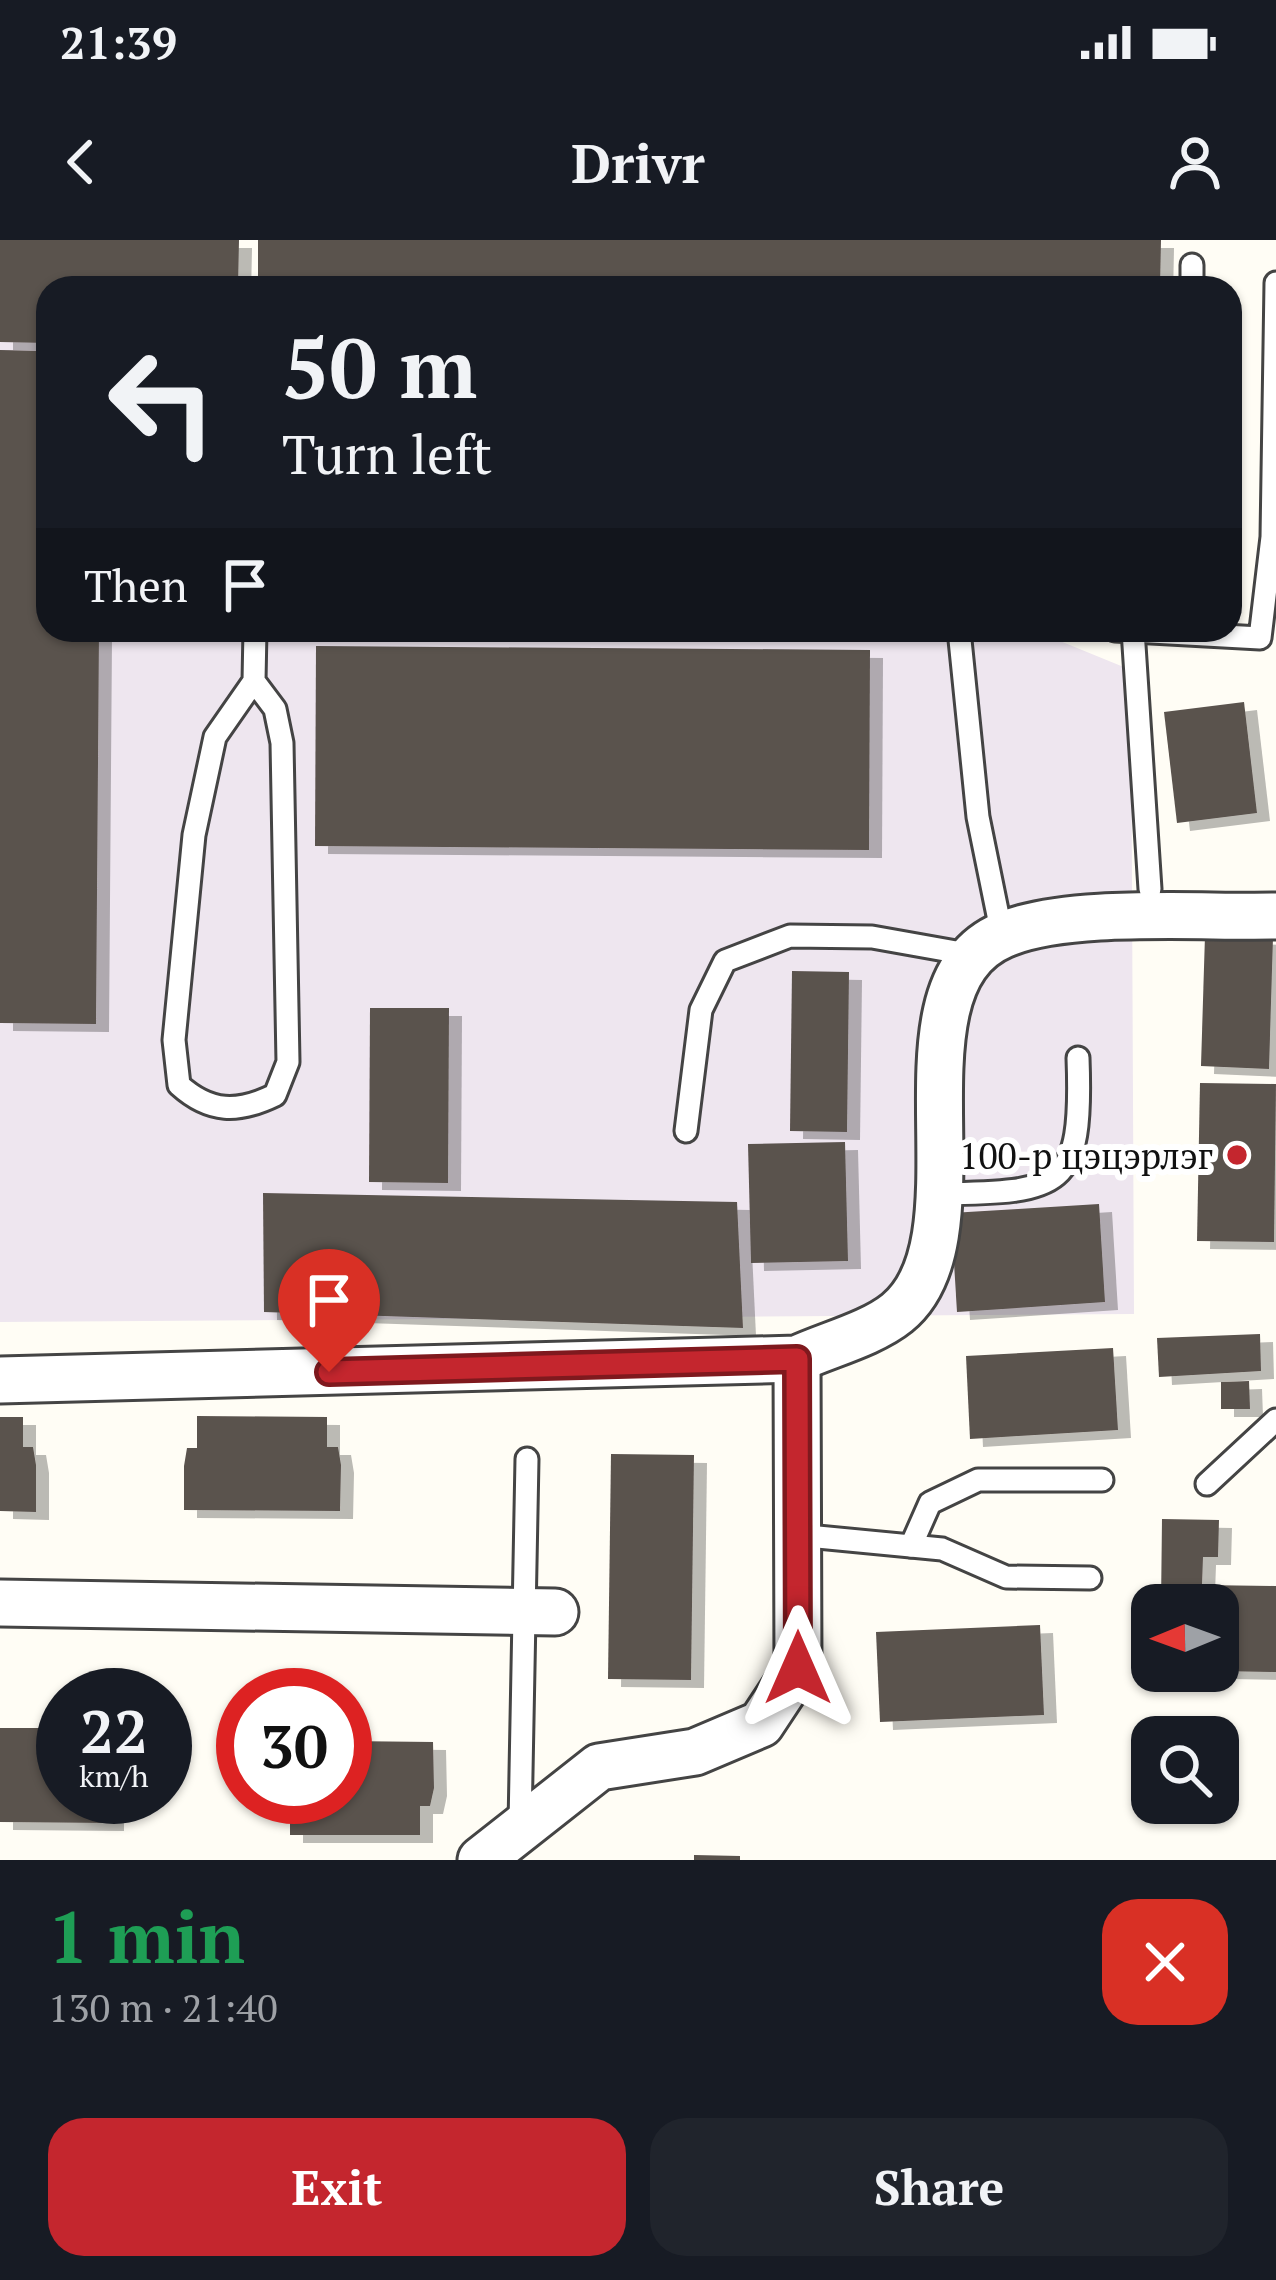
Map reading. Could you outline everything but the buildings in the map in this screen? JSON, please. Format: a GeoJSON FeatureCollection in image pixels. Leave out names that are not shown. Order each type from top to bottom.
{"type":"FeatureCollection","features":[{"type":"Feature","properties":{"kind":"street"},"geometry":{"type":"LineString","coordinates":[[0,1380],[797,1359],[896,1313],[924,1280],[940,1193],[938,1096],[946,1007],[988,945],[1068,920],[1276,916]]}},
{"type":"Feature","properties":{"kind":"street"},"geometry":{"type":"LineString","coordinates":[[482,1860],[598,1767],[694,1752],[761,1724],[798,1668],[797,1359]]}},
{"type":"Feature","properties":{"kind":"street"},"geometry":{"type":"LineString","coordinates":[[0,1603],[538,1611]]}},
{"type":"Feature","properties":{"kind":"lane"},"geometry":{"type":"LineString","coordinates":[[1268,638],[1276,283]]}},
{"type":"Feature","properties":{"kind":"lane"},"geometry":{"type":"LineString","coordinates":[[254,681],[275,709],[282,743],[288,1062],[275,1095],[246,1110],[201,1105],[179,1084],[174,1040],[194,835],[215,737],[254,681],[256,642]]}},
{"type":"Feature","properties":{"kind":"lane"},"geometry":{"type":"LineString","coordinates":[[686,1131],[701,1010],[725,961],[790,936],[988,945],[960,642]]}},
{"type":"Feature","properties":{"kind":"lane"},"geometry":{"type":"LineString","coordinates":[[1134,642],[1150,889]]}},
{"type":"Feature","properties":{"kind":"lane"},"geometry":{"type":"LineString","coordinates":[[940,1193],[1028,1192],[1054,1180],[1081,1131],[1078,1058]]}},
{"type":"Feature","properties":{"kind":"lane"},"geometry":{"type":"LineString","coordinates":[[1207,1484],[1276,1420]]}},
{"type":"Feature","properties":{"kind":"lane"},"geometry":{"type":"LineString","coordinates":[[520,1832],[538,1611],[527,1459]]}},
{"type":"Feature","properties":{"kind":"lane"},"geometry":{"type":"LineString","coordinates":[[911,1546],[930,1503],[978,1480],[1102,1480]]}},
{"type":"Feature","properties":{"kind":"lane"},"geometry":{"type":"LineString","coordinates":[[797,1534],[942,1549],[1006,1577],[1090,1579]]}},
{"type":"Feature","properties":{"kind":"shaded area"},"geometry":{"type":"Polygon","coordinates":[[[0,240],[36,276],[36,642],[1062,642],[1131,670],[1134,1314],[0,1322],[0,240]]]}},
{"type":"Feature","properties":{"kind":"place","name":"100-р цэцэрлэг"},"geometry":{"type":"Point","coordinates":[1237,1155]}},
{"type":"Feature","properties":{"kind":"route"},"geometry":{"type":"LineString","coordinates":[[329,1372],[797,1359],[798,1668]]}}]}
